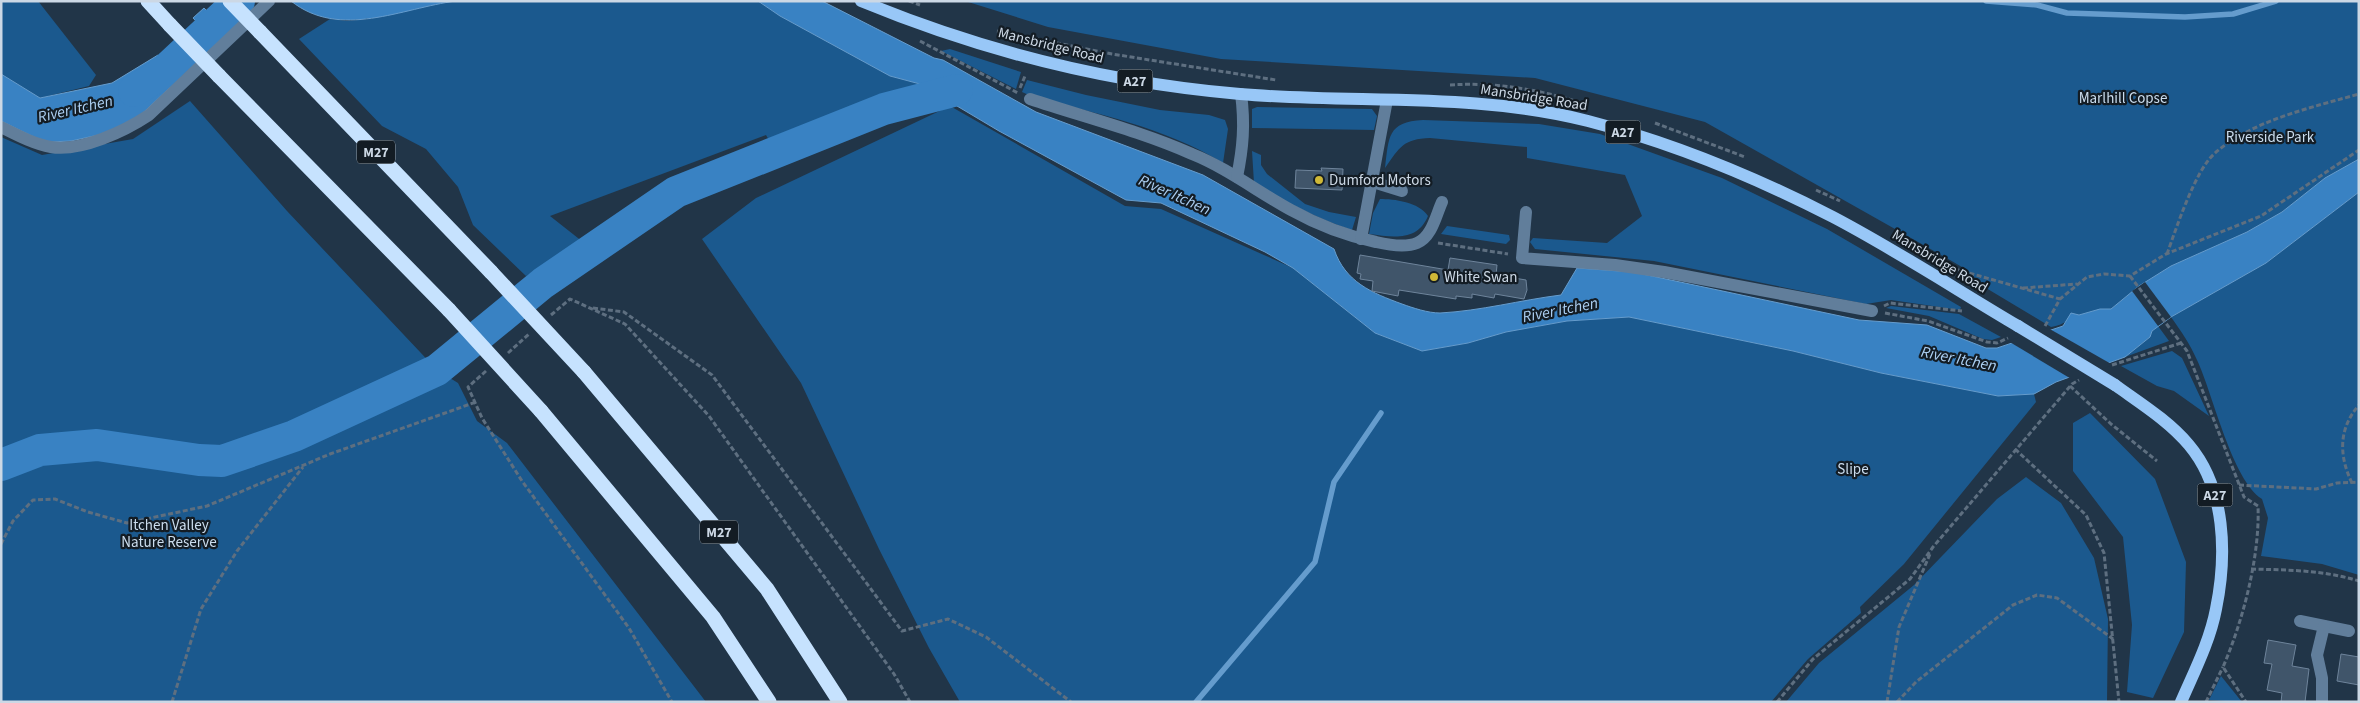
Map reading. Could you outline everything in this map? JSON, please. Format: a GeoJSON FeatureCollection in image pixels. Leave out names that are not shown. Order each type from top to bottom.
{"type":"FeatureCollection","features":[{"type":"Feature","properties":{"kind":"highway"},"geometry":{"type":"LineString","coordinates":[[148,1],[449,310],[541,411],[713,617],[770,702]]}},
{"type":"Feature","properties":{"kind":"highway","name":"M27"},"geometry":{"type":"LineString","coordinates":[[230,1],[491,272],[584,372],[767,589],[840,702]]}},
{"type":"Feature","properties":{"kind":"main road","name":"Mansbridge Road"},"geometry":{"type":"LineString","coordinates":[[860,1],[901,18],[973,42],[1070,69],[1163,85],[1241,94],[1471,104],[1529,110],[1587,121],[1726,166],[1835,218],[2016,332],[2115,385],[2164,420],[2188,444],[2200,460],[2217,499],[2222,533],[2216,609],[2205,645],[2181,702]]}},
{"type":"Feature","properties":{"kind":"street"},"geometry":{"type":"LineString","coordinates":[[1,127],[37,143],[53,147],[69,147],[90,142],[131,127],[149,115],[269,1]]}},
{"type":"Feature","properties":{"kind":"street"},"geometry":{"type":"LineString","coordinates":[[1237,177],[1244,144],[1241,94]]}},
{"type":"Feature","properties":{"kind":"street"},"geometry":{"type":"LineString","coordinates":[[1030,99],[1194,154],[1237,177],[1291,210],[1325,226],[1361,239],[1391,245],[1408,246],[1418,243],[1426,238],[1442,202]]}},
{"type":"Feature","properties":{"kind":"street"},"geometry":{"type":"LineString","coordinates":[[1361,239],[1387,100]]}},
{"type":"Feature","properties":{"kind":"street"},"geometry":{"type":"LineString","coordinates":[[1373,182],[1402,191]]}},
{"type":"Feature","properties":{"kind":"street"},"geometry":{"type":"LineString","coordinates":[[1526,212],[1522,258],[1615,265],[1664,272],[1872,311]]}},
{"type":"Feature","properties":{"kind":"street"},"geometry":{"type":"LineString","coordinates":[[2300,621],[2349,630]]}},
{"type":"Feature","properties":{"kind":"street"},"geometry":{"type":"LineString","coordinates":[[2322,702],[2322,678],[2317,655],[2324,626]]}},
{"type":"Feature","properties":{"kind":"path"},"geometry":{"type":"LineString","coordinates":[[913,38],[1030,99]]}},
{"type":"Feature","properties":{"kind":"path"},"geometry":{"type":"LineString","coordinates":[[2166,254],[2194,187],[2213,155],[2238,136],[2292,114],[2359,94]]}},
{"type":"Feature","properties":{"kind":"path"},"geometry":{"type":"LineString","coordinates":[[2039,328],[2047,325],[2060,299],[2087,277],[2104,274],[2130,276],[2166,254],[2261,216],[2359,150]]}},
{"type":"Feature","properties":{"kind":"path"},"geometry":{"type":"LineString","coordinates":[[1426,238],[1441,244],[1498,251],[1522,258]]}},
{"type":"Feature","properties":{"kind":"path"},"geometry":{"type":"LineString","coordinates":[[2130,276],[2187,351],[2244,496],[2258,506],[2258,525],[2241,616],[2223,668],[2206,702]]}},
{"type":"Feature","properties":{"kind":"path"},"geometry":{"type":"LineString","coordinates":[[2020,288],[2077,284]]}},
{"type":"Feature","properties":{"kind":"path"},"geometry":{"type":"LineString","coordinates":[[548,318],[570,299],[624,324],[709,416],[894,674],[910,702]]}},
{"type":"Feature","properties":{"kind":"path"},"geometry":{"type":"LineString","coordinates":[[1872,311],[1890,303],[1962,311]]}},
{"type":"Feature","properties":{"kind":"path"},"geometry":{"type":"LineString","coordinates":[[590,308],[624,312],[712,375],[902,631],[948,620],[986,637],[1071,702]]}},
{"type":"Feature","properties":{"kind":"path"},"geometry":{"type":"LineString","coordinates":[[1872,311],[1928,321],[1987,342],[1997,342],[2016,332]]}},
{"type":"Feature","properties":{"kind":"path"},"geometry":{"type":"LineString","coordinates":[[505,355],[534,330]]}},
{"type":"Feature","properties":{"kind":"path"},"geometry":{"type":"LineString","coordinates":[[2106,368],[2180,343]]}},
{"type":"Feature","properties":{"kind":"path"},"geometry":{"type":"LineString","coordinates":[[490,368],[468,386],[482,418],[522,481],[630,628],[672,702]]}},
{"type":"Feature","properties":{"kind":"path"},"geometry":{"type":"LineString","coordinates":[[1777,702],[1813,660],[1910,579],[1933,547],[2015,449],[2070,386],[2080,380]]}},
{"type":"Feature","properties":{"kind":"path"},"geometry":{"type":"LineString","coordinates":[[2070,386],[2111,424],[2157,461]]}},
{"type":"Feature","properties":{"kind":"path"},"geometry":{"type":"LineString","coordinates":[[1,544],[13,521],[33,500],[55,499],[88,512],[127,523],[207,506],[330,454],[476,402]]}},
{"type":"Feature","properties":{"kind":"path"},"geometry":{"type":"LineString","coordinates":[[2352,482],[2344,466],[2341,443],[2354,410],[2359,405]]}},
{"type":"Feature","properties":{"kind":"path"},"geometry":{"type":"LineString","coordinates":[[2015,449],[2086,515],[2104,553],[2118,702]]}},
{"type":"Feature","properties":{"kind":"path"},"geometry":{"type":"LineString","coordinates":[[172,702],[201,609],[238,551],[304,465]]}},
{"type":"Feature","properties":{"kind":"path"},"geometry":{"type":"LineString","coordinates":[[2239,485],[2316,489],[2337,483],[2359,482]]}},
{"type":"Feature","properties":{"kind":"path"},"geometry":{"type":"LineString","coordinates":[[1887,702],[1898,627],[1933,547]]}},
{"type":"Feature","properties":{"kind":"path"},"geometry":{"type":"LineString","coordinates":[[2251,569],[2299,570],[2339,575],[2359,581]]}},
{"type":"Feature","properties":{"kind":"path"},"geometry":{"type":"LineString","coordinates":[[1897,702],[1916,682],[2014,605],[2037,595],[2057,598],[2113,640]]}},
{"type":"Feature","properties":{"kind":"path"},"geometry":{"type":"LineString","coordinates":[[2223,668],[2246,702]]}},
{"type":"Feature","properties":{"kind":"green space"},"geometry":{"type":"Polygon","coordinates":[[[1,1],[38,1],[96,75],[89,86],[40,98],[1,74],[1,1]]]}},
{"type":"Feature","properties":{"kind":"green space"},"geometry":{"type":"Polygon","coordinates":[[[456,1],[758,1],[780,16],[890,76],[920,84],[921,87],[900,92],[773,147],[766,135],[550,216],[583,242],[526,276],[473,225],[458,187],[426,149],[382,126],[299,39],[330,19],[347,21],[369,19],[431,4],[456,1]]]}},
{"type":"Feature","properties":{"kind":"green space","name":"Marlhill Copse"},"geometry":{"type":"Polygon","coordinates":[[[965,1],[2359,1],[2359,159],[2325,178],[2282,212],[2247,232],[2171,266],[2139,286],[2111,309],[2080,315],[2060,325],[2051,327],[1971,279],[1967,270],[1705,122],[1535,78],[1221,59],[1048,27],[965,1]]]}},
{"type":"Feature","properties":{"kind":"green space"},"geometry":{"type":"Polygon","coordinates":[[[950,49],[1021,72],[1016,89],[941,51],[950,49]]]}},
{"type":"Feature","properties":{"kind":"green space"},"geometry":{"type":"Polygon","coordinates":[[[1027,80],[1086,95],[1160,110],[1209,115],[1225,120],[1228,129],[1223,163],[1178,140],[1154,131],[1031,96],[1022,92],[1027,80]]]}},
{"type":"Feature","properties":{"kind":"green space","name":"Itchen Valley Nature Reserve"},"geometry":{"type":"Polygon","coordinates":[[[190,101],[287,211],[437,370],[458,383],[477,421],[507,443],[706,702],[1,702],[1,137],[42,155],[133,139],[190,101]]]}},
{"type":"Feature","properties":{"kind":"green space","name":"Slipe"},"geometry":{"type":"Polygon","coordinates":[[[950,106],[1125,206],[1161,209],[1293,268],[1375,333],[1422,351],[1468,343],[1506,332],[1567,321],[1629,317],[1793,351],[1881,373],[1998,396],[2034,394],[2036,402],[1904,564],[1860,607],[1861,613],[1808,659],[1771,702],[960,702],[929,648],[879,549],[801,383],[702,239],[756,198],[950,106]]]}},
{"type":"Feature","properties":{"kind":"green space"},"geometry":{"type":"Polygon","coordinates":[[[1257,107],[1372,109],[1377,116],[1374,130],[1252,128],[1252,109],[1257,107]]]}},
{"type":"Feature","properties":{"kind":"green space"},"geometry":{"type":"Polygon","coordinates":[[[1423,120],[1539,124],[1600,134],[1722,178],[1827,229],[1961,307],[1960,310],[1891,300],[1866,304],[1654,261],[1535,249],[1530,242],[1533,238],[1607,243],[1642,216],[1625,175],[1527,158],[1527,147],[1430,138],[1408,142],[1385,168],[1389,140],[1392,133],[1402,124],[1423,120]]]}},
{"type":"Feature","properties":{"kind":"green space"},"geometry":{"type":"Polygon","coordinates":[[[1252,151],[1261,155],[1261,165],[1267,174],[1305,204],[1329,212],[1356,217],[1352,230],[1302,210],[1254,183],[1252,151]]]}},
{"type":"Feature","properties":{"kind":"green space"},"geometry":{"type":"Polygon","coordinates":[[[2359,192],[2359,575],[2322,564],[2261,556],[2268,518],[2262,499],[2251,489],[2232,456],[2197,360],[2171,317],[2266,263],[2359,192]]]}},
{"type":"Feature","properties":{"kind":"green space"},"geometry":{"type":"Polygon","coordinates":[[[1380,199],[1413,204],[1428,216],[1418,230],[1411,234],[1387,236],[1369,234],[1373,213],[1380,199]]]}},
{"type":"Feature","properties":{"kind":"green space"},"geometry":{"type":"Polygon","coordinates":[[[1447,226],[1509,235],[1510,240],[1506,244],[1441,234],[1447,226]]]}},
{"type":"Feature","properties":{"kind":"green space"},"geometry":{"type":"Polygon","coordinates":[[[1891,306],[1959,314],[2001,337],[1992,340],[1983,339],[1929,316],[1886,308],[1891,306]]]}},
{"type":"Feature","properties":{"kind":"green space"},"geometry":{"type":"Polygon","coordinates":[[[2158,326],[2169,341],[2125,357],[2150,337],[2152,331],[2158,326]]]}},
{"type":"Feature","properties":{"kind":"green space"},"geometry":{"type":"Polygon","coordinates":[[[2172,351],[2182,358],[2209,416],[2174,391],[2157,386],[2121,366],[2172,351]]]}},
{"type":"Feature","properties":{"kind":"green space"},"geometry":{"type":"Polygon","coordinates":[[[2090,413],[2155,479],[2186,562],[2184,632],[2153,698],[2127,692],[2132,625],[2123,537],[2073,471],[2073,423],[2090,413]]]}},
{"type":"Feature","properties":{"kind":"green space"},"geometry":{"type":"Polygon","coordinates":[[[2026,477],[2061,503],[2094,558],[2108,619],[2107,702],[1786,702],[1819,663],[1914,585],[1997,499],[2026,477]]]}},
{"type":"Feature","properties":{"kind":"green space"},"geometry":{"type":"Polygon","coordinates":[[[2221,676],[2242,702],[2209,700],[2221,676]]]}},
{"type":"Feature","properties":{"kind":"water"},"geometry":{"type":"Polygon","coordinates":[[[291,1],[456,1],[372,18],[351,20],[330,18],[310,12],[291,1]]]}},
{"type":"Feature","properties":{"kind":"water"},"geometry":{"type":"Polygon","coordinates":[[[758,1],[822,1],[934,58],[943,60],[1036,112],[1203,175],[1334,249],[1345,270],[1361,285],[1406,306],[1435,313],[1470,310],[1561,295],[1577,268],[1633,272],[1859,320],[1927,325],[1986,348],[1997,348],[2063,326],[2071,313],[2079,315],[2100,309],[2111,309],[2139,286],[2171,266],[2247,232],[2282,212],[2325,178],[2359,159],[2359,192],[2266,263],[2171,317],[2152,331],[2150,337],[2125,357],[2056,382],[2034,394],[1998,396],[1881,373],[1793,351],[1629,317],[1567,321],[1506,332],[1468,343],[1422,351],[1375,333],[1293,268],[1265,252],[1161,203],[1126,200],[999,131],[920,84],[890,76],[780,16],[758,1]]]}},
{"type":"Feature","properties":{"kind":"water"},"geometry":{"type":"Polygon","coordinates":[[[204,8],[227,32],[216,42],[193,18],[204,8]]]}},
{"type":"Feature","properties":{"kind":"water"},"geometry":{"type":"Polygon","coordinates":[[[158,55],[181,77],[130,125],[103,134],[71,141],[49,142],[36,138],[1,121],[1,74],[40,98],[112,83],[158,55]]]}},
{"type":"Feature","properties":{"kind":"pier"},"geometry":{"type":"Polygon","coordinates":[[[2145,282],[2171,317],[2158,326],[2132,291],[2145,282]]]}},
{"type":"Feature","properties":{"kind":"pier"},"geometry":{"type":"Polygon","coordinates":[[[2048,328],[2113,365],[2073,380],[2008,341],[2048,328]]]}},
{"type":"Feature","properties":{"kind":"building","name":"Dumford Motors"},"geometry":{"type":"Polygon","coordinates":[[[1321,168],[1343,169],[1342,190],[1295,188],[1296,170],[1322,171],[1321,168]]]}},
{"type":"Feature","properties":{"kind":"building","name":"White Swan"},"geometry":{"type":"Polygon","coordinates":[[[1360,255],[1448,270],[1450,258],[1497,265],[1496,275],[1526,280],[1527,290],[1524,299],[1495,294],[1494,298],[1472,294],[1472,298],[1456,296],[1456,299],[1399,290],[1398,296],[1372,291],[1373,281],[1360,279],[1361,274],[1357,273],[1360,255]]]}},
{"type":"Feature","properties":{"kind":"building"},"geometry":{"type":"Polygon","coordinates":[[[2268,640],[2296,645],[2292,666],[2309,669],[2305,702],[2281,702],[2282,693],[2267,690],[2272,664],[2264,663],[2268,640]]]}},
{"type":"Feature","properties":{"kind":"building"},"geometry":{"type":"Polygon","coordinates":[[[2341,654],[2359,657],[2359,685],[2337,681],[2341,654]]]}},
{"type":"Feature","properties":{"kind":"waterway","name":"River Itchen"},"geometry":{"type":"LineString","coordinates":[[134,91],[161,74],[239,1]]}},
{"type":"Feature","properties":{"kind":"waterway"},"geometry":{"type":"LineString","coordinates":[[1986,1],[2037,5],[2067,13],[2185,17],[2233,14],[2276,1]]}},
{"type":"Feature","properties":{"kind":"waterway"},"geometry":{"type":"LineString","coordinates":[[1,465],[40,450],[97,445],[199,460],[222,461],[294,436],[437,370],[543,283],[676,192],[884,109],[957,90]]}},
{"type":"Feature","properties":{"kind":"waterway"},"geometry":{"type":"LineString","coordinates":[[1196,702],[1315,562],[1334,482],[1381,413]]}},
{"type":"Feature","properties":{"kind":"place","name":"Dumford Motors"},"geometry":{"type":"Point","coordinates":[1319,180]}},
{"type":"Feature","properties":{"kind":"place","name":"White Swan"},"geometry":{"type":"Point","coordinates":[1434,277]}},
{"type":"Feature","properties":{"kind":"park label","name":"Riverside Park"},"geometry":{"type":"Point","coordinates":[2270,137]}}]}
